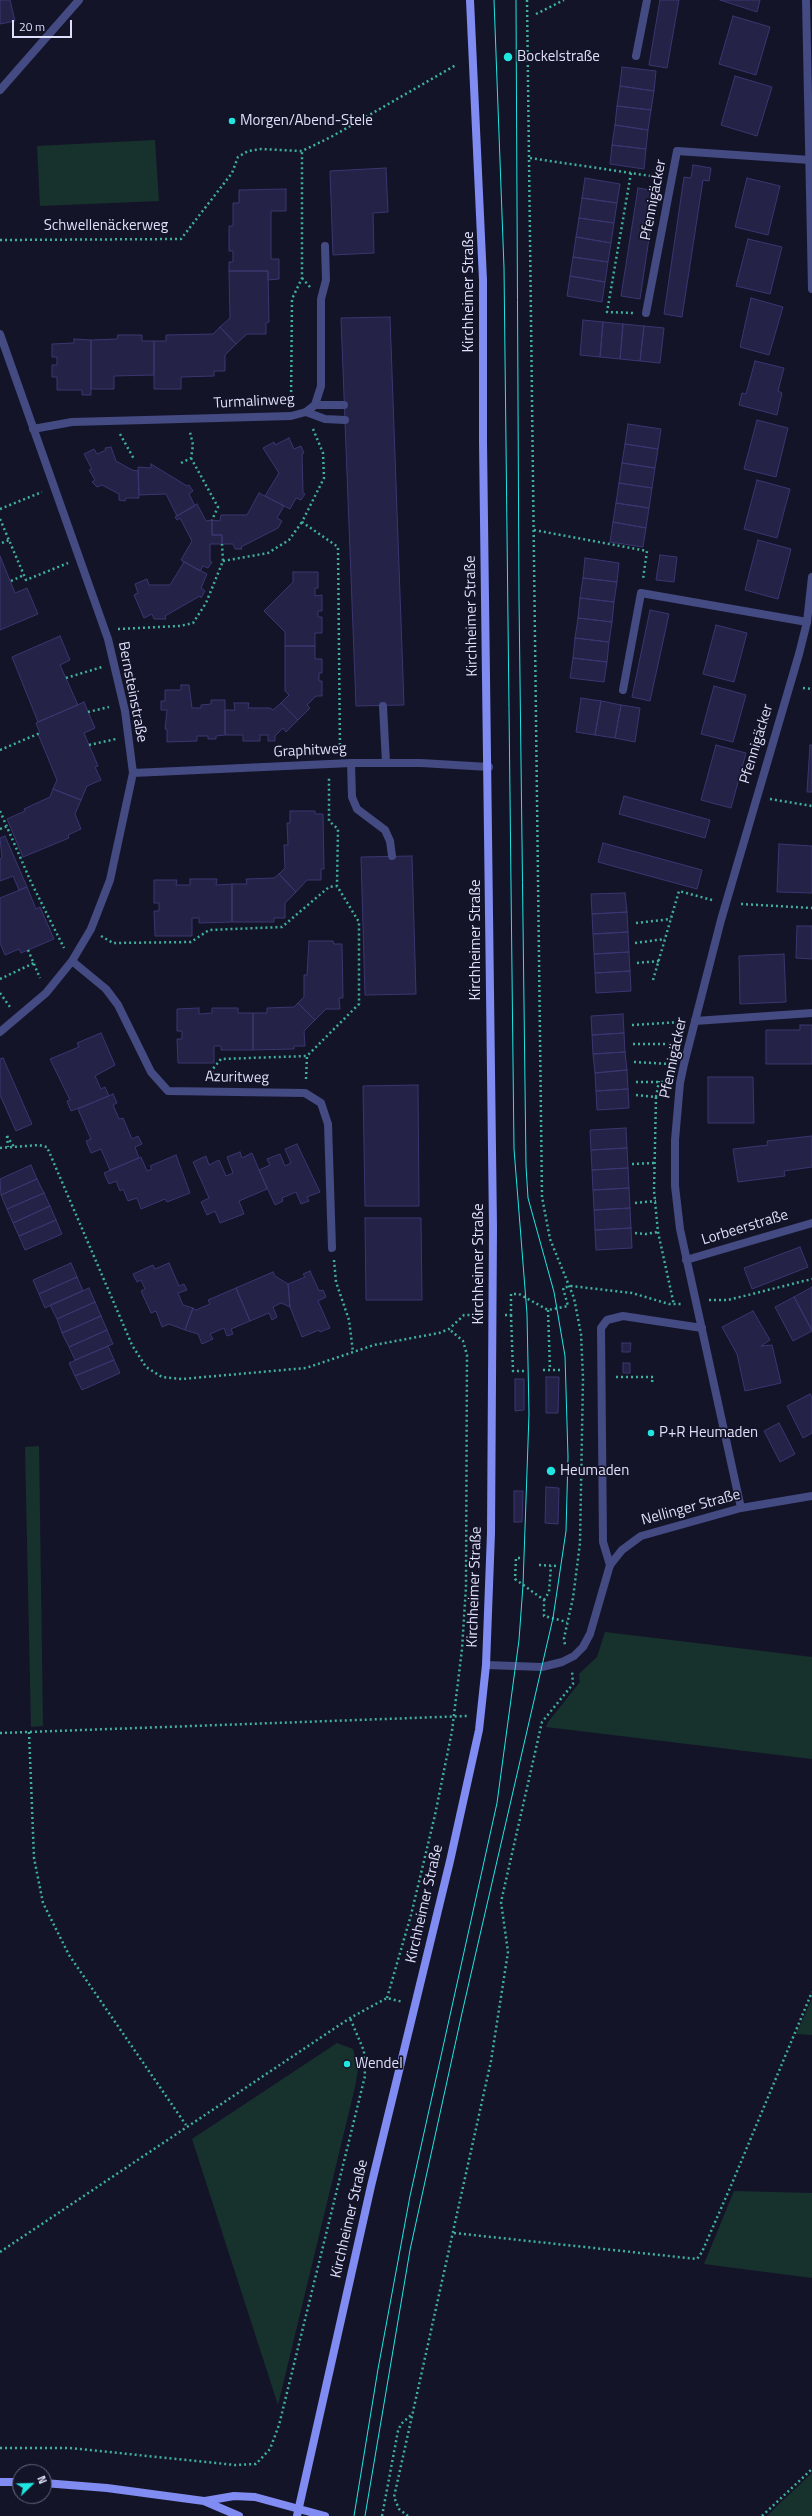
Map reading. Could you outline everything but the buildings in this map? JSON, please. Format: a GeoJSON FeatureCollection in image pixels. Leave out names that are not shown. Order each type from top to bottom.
{"type":"FeatureCollection","features":[{"type":"Feature","properties":{"kind":"main road","name":"Kirchheimer Straße"},"geometry":{"type":"LineString","coordinates":[[297,2516],[371,2186],[450,1861],[479,1730],[486,1664],[491,1534],[493,1315],[489,767],[483,442],[483,258],[470,0]]}},
{"type":"Feature","properties":{"kind":"main road"},"geometry":{"type":"LineString","coordinates":[[0,2482],[12,2482]]}},
{"type":"Feature","properties":{"kind":"main road"},"geometry":{"type":"LineString","coordinates":[[52,2484],[107,2488],[204,2501],[248,2496],[299,2507],[325,2516]]}},
{"type":"Feature","properties":{"kind":"main road"},"geometry":{"type":"LineString","coordinates":[[204,2501],[223,2516]]}},
{"type":"Feature","properties":{"kind":"main road"},"geometry":{"type":"LineString","coordinates":[[204,2501],[239,2516]]}},
{"type":"Feature","properties":{"kind":"street"},"geometry":{"type":"LineString","coordinates":[[0,90],[78,0]]}},
{"type":"Feature","properties":{"kind":"street"},"geometry":{"type":"LineString","coordinates":[[636,56],[647,0]]}},
{"type":"Feature","properties":{"kind":"street"},"geometry":{"type":"LineString","coordinates":[[806,0],[812,289]]}},
{"type":"Feature","properties":{"kind":"street","name":"Pfennigäcker"},"geometry":{"type":"LineString","coordinates":[[646,313],[677,151],[810,160]]}},
{"type":"Feature","properties":{"kind":"street","name":"Turmalinweg"},"geometry":{"type":"LineString","coordinates":[[33,429],[72,422],[291,416],[306,412],[315,405],[321,386],[322,299],[326,280],[325,246]]}},
{"type":"Feature","properties":{"kind":"street","name":"Bernsteinstraße"},"geometry":{"type":"LineString","coordinates":[[0,334],[53,488],[80,558],[105,631],[123,704],[133,773],[110,880],[91,929],[72,961],[46,993],[0,1032]]}},
{"type":"Feature","properties":{"kind":"street"},"geometry":{"type":"LineString","coordinates":[[315,405],[344,404]]}},
{"type":"Feature","properties":{"kind":"street"},"geometry":{"type":"LineString","coordinates":[[306,412],[325,419],[345,420]]}},
{"type":"Feature","properties":{"kind":"street","name":"Pfennigäcker"},"geometry":{"type":"LineString","coordinates":[[741,1508],[686,1260],[678,1216],[675,1186],[675,1140],[680,1083],[684,1064],[726,903],[807,622],[812,577]]}},
{"type":"Feature","properties":{"kind":"street"},"geometry":{"type":"LineString","coordinates":[[623,690],[641,593],[807,622]]}},
{"type":"Feature","properties":{"kind":"street"},"geometry":{"type":"LineString","coordinates":[[383,706],[386,763]]}},
{"type":"Feature","properties":{"kind":"street"},"geometry":{"type":"LineString","coordinates":[[351,763],[352,797],[357,808],[385,830],[390,841],[392,856]]}},
{"type":"Feature","properties":{"kind":"street","name":"Graphitweg"},"geometry":{"type":"LineString","coordinates":[[133,773],[351,763],[489,767]]}},
{"type":"Feature","properties":{"kind":"street","name":"Azuritweg"},"geometry":{"type":"LineString","coordinates":[[72,961],[106,989],[114,1000],[151,1072],[168,1091],[305,1093]]}},
{"type":"Feature","properties":{"kind":"street"},"geometry":{"type":"LineString","coordinates":[[696,1021],[812,1013]]}},
{"type":"Feature","properties":{"kind":"street"},"geometry":{"type":"LineString","coordinates":[[305,1093],[321,1103],[328,1124],[332,1248]]}},
{"type":"Feature","properties":{"kind":"street","name":"Lorbeerstraße"},"geometry":{"type":"LineString","coordinates":[[686,1260],[812,1223]]}},
{"type":"Feature","properties":{"kind":"street"},"geometry":{"type":"LineString","coordinates":[[610,1565],[603,1542],[603,1377],[601,1331],[607,1320],[618,1316],[635,1317],[702,1328]]}},
{"type":"Feature","properties":{"kind":"street","name":"Nellinger Straße"},"geometry":{"type":"LineString","coordinates":[[569,1660],[578,1653],[587,1640],[610,1565],[626,1546],[647,1533],[741,1508],[812,1496]]}},
{"type":"Feature","properties":{"kind":"street"},"geometry":{"type":"LineString","coordinates":[[486,1664],[542,1667],[569,1660]]}},
{"type":"Feature","properties":{"kind":"path"},"geometry":{"type":"LineString","coordinates":[[408,2516],[399,2510],[394,2497],[411,2414],[454,2232],[491,2061],[508,1956],[501,1902],[542,1722],[574,1682],[564,1638],[576,1583],[581,1535],[583,1378],[579,1321],[571,1286],[550,1239],[542,1197],[527,0]]}},
{"type":"Feature","properties":{"kind":"path"},"geometry":{"type":"LineString","coordinates":[[536,14],[564,0]]}},
{"type":"Feature","properties":{"kind":"path","name":"Schwellenäckerweg"},"geometry":{"type":"LineString","coordinates":[[0,240],[181,239],[232,173],[238,157],[248,151],[261,149],[302,151],[331,137],[456,65]]}},
{"type":"Feature","properties":{"kind":"path"},"geometry":{"type":"LineString","coordinates":[[291,416],[292,299],[302,278],[302,151]]}},
{"type":"Feature","properties":{"kind":"path"},"geometry":{"type":"LineString","coordinates":[[530,158],[672,179]]}},
{"type":"Feature","properties":{"kind":"path"},"geometry":{"type":"LineString","coordinates":[[631,173],[607,312],[646,313]]}},
{"type":"Feature","properties":{"kind":"path"},"geometry":{"type":"LineString","coordinates":[[222,561],[268,553],[289,540],[302,522],[324,478],[323,452],[306,412]]}},
{"type":"Feature","properties":{"kind":"path"},"geometry":{"type":"LineString","coordinates":[[188,419],[193,445],[191,458],[218,507],[212,520]]}},
{"type":"Feature","properties":{"kind":"path"},"geometry":{"type":"LineString","coordinates":[[115,421],[134,459]]}},
{"type":"Feature","properties":{"kind":"path"},"geometry":{"type":"LineString","coordinates":[[181,463],[191,458]]}},
{"type":"Feature","properties":{"kind":"path"},"geometry":{"type":"LineString","coordinates":[[0,509],[53,488]]}},
{"type":"Feature","properties":{"kind":"path"},"geometry":{"type":"LineString","coordinates":[[0,519],[26,580],[80,558]]}},
{"type":"Feature","properties":{"kind":"path"},"geometry":{"type":"LineString","coordinates":[[302,522],[338,547],[340,764]]}},
{"type":"Feature","properties":{"kind":"path"},"geometry":{"type":"LineString","coordinates":[[534,530],[647,552],[641,593]]}},
{"type":"Feature","properties":{"kind":"path"},"geometry":{"type":"LineString","coordinates":[[2,543],[9,540]]}},
{"type":"Feature","properties":{"kind":"path"},"geometry":{"type":"LineString","coordinates":[[105,631],[128,627],[180,626],[193,623],[206,603],[222,561],[222,544]]}},
{"type":"Feature","properties":{"kind":"path"},"geometry":{"type":"LineString","coordinates":[[10,581],[24,575]]}},
{"type":"Feature","properties":{"kind":"path"},"geometry":{"type":"LineString","coordinates":[[66,678],[93,668],[114,665]]}},
{"type":"Feature","properties":{"kind":"path"},"geometry":{"type":"LineString","coordinates":[[88,712],[123,704]]}},
{"type":"Feature","properties":{"kind":"path"},"geometry":{"type":"LineString","coordinates":[[0,750],[40,733]]}},
{"type":"Feature","properties":{"kind":"path"},"geometry":{"type":"LineString","coordinates":[[89,745],[128,736]]}},
{"type":"Feature","properties":{"kind":"path"},"geometry":{"type":"LineString","coordinates":[[305,1093],[307,1056],[359,1004],[359,922],[337,886],[338,829],[329,821],[329,765]]}},
{"type":"Feature","properties":{"kind":"path"},"geometry":{"type":"LineString","coordinates":[[756,797],[812,806]]}},
{"type":"Feature","properties":{"kind":"path"},"geometry":{"type":"LineString","coordinates":[[0,811],[31,882],[72,961]]}},
{"type":"Feature","properties":{"kind":"path"},"geometry":{"type":"LineString","coordinates":[[0,829],[7,826]]}},
{"type":"Feature","properties":{"kind":"path"},"geometry":{"type":"LineString","coordinates":[[91,929],[112,944],[191,942],[209,930],[282,927],[329,887],[337,886]]}},
{"type":"Feature","properties":{"kind":"path"},"geometry":{"type":"LineString","coordinates":[[653,980],[679,891],[726,903],[812,908]]}},
{"type":"Feature","properties":{"kind":"path"},"geometry":{"type":"LineString","coordinates":[[636,924],[671,919]]}},
{"type":"Feature","properties":{"kind":"path"},"geometry":{"type":"LineString","coordinates":[[635,943],[665,939]]}},
{"type":"Feature","properties":{"kind":"path"},"geometry":{"type":"LineString","coordinates":[[28,950],[46,993]]}},
{"type":"Feature","properties":{"kind":"path"},"geometry":{"type":"LineString","coordinates":[[637,963],[659,961]]}},
{"type":"Feature","properties":{"kind":"path"},"geometry":{"type":"LineString","coordinates":[[0,979],[34,963]]}},
{"type":"Feature","properties":{"kind":"path"},"geometry":{"type":"LineString","coordinates":[[632,1025],[696,1021]]}},
{"type":"Feature","properties":{"kind":"path"},"geometry":{"type":"LineString","coordinates":[[633,1044],[690,1044]]}},
{"type":"Feature","properties":{"kind":"path"},"geometry":{"type":"LineString","coordinates":[[212,1092],[212,1070],[221,1059],[307,1056]]}},
{"type":"Feature","properties":{"kind":"path"},"geometry":{"type":"LineString","coordinates":[[634,1062],[684,1064]]}},
{"type":"Feature","properties":{"kind":"path"},"geometry":{"type":"LineString","coordinates":[[659,1081],[656,1096],[654,1163],[658,1232],[674,1305]]}},
{"type":"Feature","properties":{"kind":"path"},"geometry":{"type":"LineString","coordinates":[[636,1082],[659,1081],[680,1083]]}},
{"type":"Feature","properties":{"kind":"path"},"geometry":{"type":"LineString","coordinates":[[636,1095],[656,1096]]}},
{"type":"Feature","properties":{"kind":"path"},"geometry":{"type":"LineString","coordinates":[[8,1147],[7,1136],[14,1147]]}},
{"type":"Feature","properties":{"kind":"path"},"geometry":{"type":"LineString","coordinates":[[0,1148],[39,1145],[47,1147],[132,1345],[146,1367],[162,1377],[182,1380],[306,1368],[374,1345],[439,1333],[448,1329],[464,1315],[511,1315]]}},
{"type":"Feature","properties":{"kind":"path"},"geometry":{"type":"LineString","coordinates":[[632,1164],[654,1163]]}},
{"type":"Feature","properties":{"kind":"path"},"geometry":{"type":"LineString","coordinates":[[635,1203],[656,1201]]}},
{"type":"Feature","properties":{"kind":"path"},"geometry":{"type":"LineString","coordinates":[[635,1233],[658,1232]]}},
{"type":"Feature","properties":{"kind":"path"},"geometry":{"type":"LineString","coordinates":[[332,1248],[336,1282],[349,1320],[353,1352]]}},
{"type":"Feature","properties":{"kind":"path"},"geometry":{"type":"LineString","coordinates":[[524,1371],[513,1371],[511,1294],[519,1294],[548,1310],[568,1306],[563,1288],[571,1286],[602,1292],[632,1293],[674,1305],[728,1300],[812,1279]]}},
{"type":"Feature","properties":{"kind":"path"},"geometry":{"type":"LineString","coordinates":[[548,1310],[550,1370]]}},
{"type":"Feature","properties":{"kind":"path"},"geometry":{"type":"LineString","coordinates":[[0,2252],[186,2125],[350,2018],[387,1998],[429,1841],[454,1716],[462,1649],[466,1587],[468,1355],[463,1341],[448,1329]]}},
{"type":"Feature","properties":{"kind":"path"},"geometry":{"type":"LineString","coordinates":[[543,1370],[561,1370]]}},
{"type":"Feature","properties":{"kind":"path"},"geometry":{"type":"LineString","coordinates":[[583,1378],[653,1377],[652,1382]]}},
{"type":"Feature","properties":{"kind":"path"},"geometry":{"type":"LineString","coordinates":[[520,1558],[516,1558],[515,1579],[544,1600]]}},
{"type":"Feature","properties":{"kind":"path"},"geometry":{"type":"LineString","coordinates":[[539,1565],[557,1566]]}},
{"type":"Feature","properties":{"kind":"path"},"geometry":{"type":"LineString","coordinates":[[552,1566],[549,1592],[544,1600],[544,1616],[567,1622]]}},
{"type":"Feature","properties":{"kind":"path"},"geometry":{"type":"LineString","coordinates":[[0,1733],[454,1716]]}},
{"type":"Feature","properties":{"kind":"path"},"geometry":{"type":"LineString","coordinates":[[29,1732],[34,1858],[43,1903],[69,1954],[186,2125]]}},
{"type":"Feature","properties":{"kind":"path"},"geometry":{"type":"LineString","coordinates":[[454,2232],[697,2259],[702,2252],[733,2181],[812,1992]]}},
{"type":"Feature","properties":{"kind":"path"},"geometry":{"type":"LineString","coordinates":[[0,2448],[70,2448],[235,2465],[256,2464],[270,2449],[279,2425],[365,2076],[364,2051],[350,2018]]}},
{"type":"Feature","properties":{"kind":"path"},"geometry":{"type":"LineString","coordinates":[[382,2516],[381,2508],[398,2431],[401,2424],[411,2414]]}},
{"type":"Feature","properties":{"kind":"path"},"geometry":{"type":"LineString","coordinates":[[762,2516],[812,2468]]}},
{"type":"Feature","properties":{"kind":"green space"},"geometry":{"type":"Polygon","coordinates":[[[155,140],[159,201],[40,206],[37,146],[155,140]]]}},
{"type":"Feature","properties":{"kind":"green space"},"geometry":{"type":"Polygon","coordinates":[[[39,1446],[43,1726],[31,1727],[25,1447],[39,1446]]]}},
{"type":"Feature","properties":{"kind":"green space"},"geometry":{"type":"Polygon","coordinates":[[[605,1632],[812,1657],[812,1759],[546,1727],[548,1722],[580,1682],[579,1674],[597,1657],[605,1632]]]}},
{"type":"Feature","properties":{"kind":"green space"},"geometry":{"type":"Polygon","coordinates":[[[812,1999],[812,2035],[796,2034],[812,1999]]]}},
{"type":"Feature","properties":{"kind":"green space"},"geometry":{"type":"Polygon","coordinates":[[[337,2043],[353,2049],[358,2069],[355,2087],[278,2405],[192,2139],[337,2043]]]}},
{"type":"Feature","properties":{"kind":"green space"},"geometry":{"type":"Polygon","coordinates":[[[734,2191],[812,2193],[812,2278],[704,2264],[734,2191]]]}},
{"type":"Feature","properties":{"kind":"green space"},"geometry":{"type":"Polygon","coordinates":[[[812,2473],[812,2516],[767,2516],[778,2505],[812,2473]]]}},
{"type":"Feature","properties":{"kind":"tram line"},"geometry":{"type":"LineString","coordinates":[[354,2516],[378,2369],[410,2196],[497,1803],[519,1640],[523,1585],[529,1414],[527,1314],[514,1149],[504,268],[494,0]]}},
{"type":"Feature","properties":{"kind":"tram line"},"geometry":{"type":"LineString","coordinates":[[365,2516],[410,2250],[462,2013],[553,1618],[566,1531],[568,1457],[565,1356],[554,1292],[528,1198],[526,1166],[519,599],[516,0]]}},
{"type":"Feature","properties":{"kind":"place","name":"Bockelstraße"},"geometry":{"type":"Point","coordinates":[508,57]}},
{"type":"Feature","properties":{"kind":"place","name":"Morgen/Abend-Stele"},"geometry":{"type":"Point","coordinates":[232,121]}},
{"type":"Feature","properties":{"kind":"place","name":"P+R Heumaden"},"geometry":{"type":"Point","coordinates":[651,1433]}},
{"type":"Feature","properties":{"kind":"place","name":"Heumaden"},"geometry":{"type":"Point","coordinates":[551,1471]}},
{"type":"Feature","properties":{"kind":"place","name":"Wendel"},"geometry":{"type":"Point","coordinates":[347,2064]}}]}
